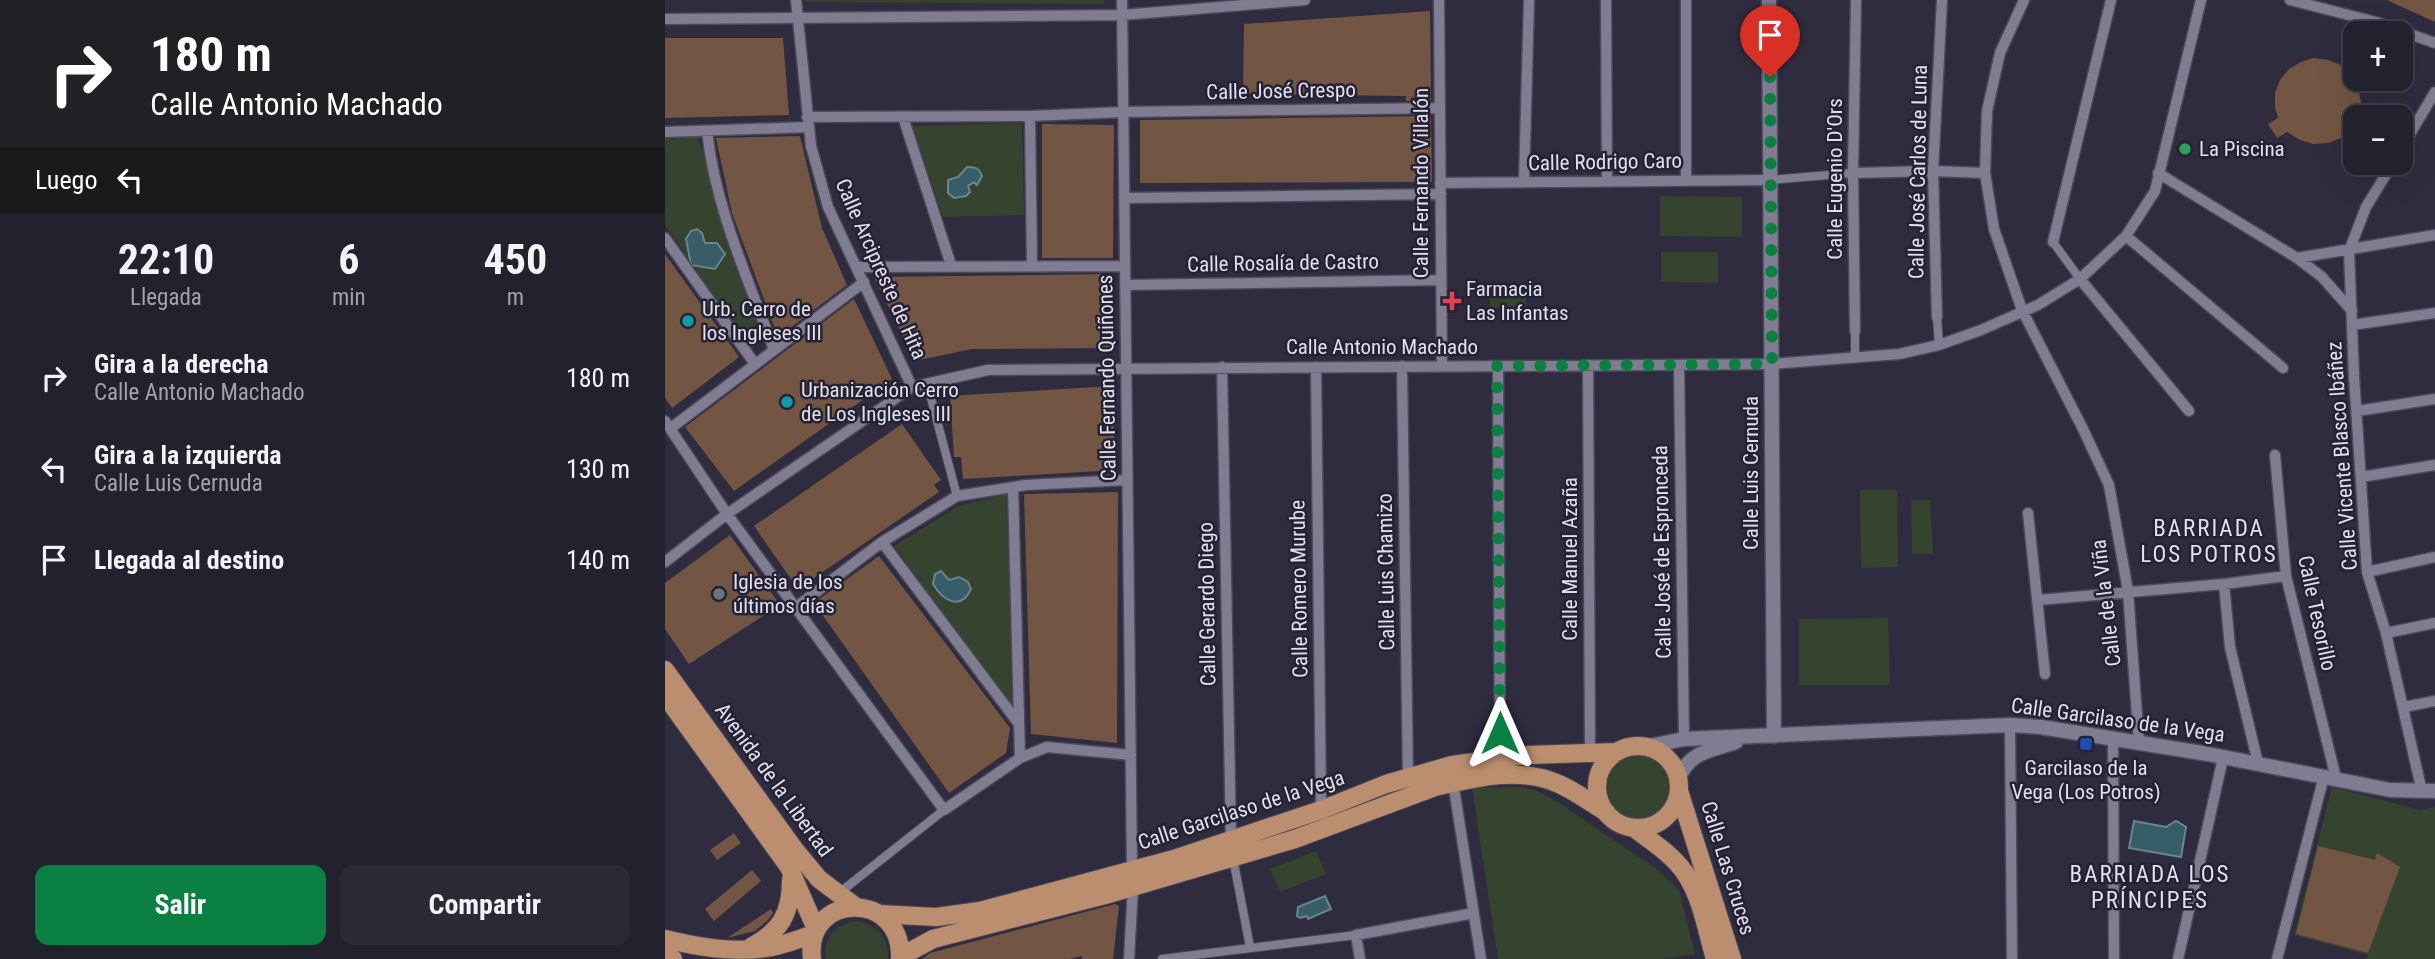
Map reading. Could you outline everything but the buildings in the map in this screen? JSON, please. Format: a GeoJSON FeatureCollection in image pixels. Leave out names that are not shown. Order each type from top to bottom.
{"type":"FeatureCollection","features":[{"type":"Feature","properties":{"kind":"main road","name":"Avenida de la Libertad"},"geometry":{"type":"LineString","coordinates":[[665,670],[795,850],[819,879],[856,906]]}},
{"type":"Feature","properties":{"kind":"main road","name":"Avenida de la Libertad"},"geometry":{"type":"LineString","coordinates":[[665,695],[781,856],[791,873],[815,932]]}},
{"type":"Feature","properties":{"kind":"main road"},"geometry":{"type":"LineString","coordinates":[[1645,747],[1657,750],[1667,757],[1674,767],[1679,785],[1676,804],[1669,815],[1659,823],[1634,828],[1614,820],[1606,812],[1597,786],[1607,761],[1617,752],[1626,748],[1645,747]]}},
{"type":"Feature","properties":{"kind":"main road","name":"Calle Garcilaso de la Vega"},"geometry":{"type":"LineString","coordinates":[[900,958],[933,939],[1132,878],[1174,859],[1452,765],[1528,755],[1617,752]]}},
{"type":"Feature","properties":{"kind":"main road","name":"Calle Garcilaso de la Vega"},"geometry":{"type":"LineString","coordinates":[[856,906],[879,914],[936,917],[980,912],[1233,858],[1295,839],[1435,787],[1504,775],[1531,774],[1561,784],[1606,812]]}},
{"type":"Feature","properties":{"kind":"main road","name":"Calle Las Cruces"},"geometry":{"type":"LineString","coordinates":[[1679,785],[1732,959]]}},
{"type":"Feature","properties":{"kind":"main road","name":"Calle Las Cruces"},"geometry":{"type":"LineString","coordinates":[[1634,828],[1671,858],[1687,876],[1715,959]]}},
{"type":"Feature","properties":{"kind":"main road"},"geometry":{"type":"LineString","coordinates":[[746,950],[767,939],[785,918],[791,902],[791,873]]}},
{"type":"Feature","properties":{"kind":"main road"},"geometry":{"type":"LineString","coordinates":[[812,959],[810,948],[815,932],[831,914],[842,908],[856,906]]}},
{"type":"Feature","properties":{"kind":"main road"},"geometry":{"type":"LineString","coordinates":[[879,914],[896,932],[900,958]]}},
{"type":"Feature","properties":{"kind":"main road"},"geometry":{"type":"LineString","coordinates":[[665,939],[701,948],[746,950],[768,948],[815,932]]}},
{"type":"Feature","properties":{"kind":"main road"},"geometry":{"type":"LineString","coordinates":[[665,957],[673,959]]}},
{"type":"Feature","properties":{"kind":"street","name":"Calle Arcipreste de Hita"},"geometry":{"type":"LineString","coordinates":[[796,0],[811,146],[828,207],[912,387]]}},
{"type":"Feature","properties":{"kind":"street","name":"Calle Fernando Quiñones"},"geometry":{"type":"LineString","coordinates":[[1122,0],[1132,878],[1129,959]]}},
{"type":"Feature","properties":{"kind":"street"},"geometry":{"type":"LineString","coordinates":[[665,19],[1122,15],[1305,0]]}},
{"type":"Feature","properties":{"kind":"street","name":"Calle Fernando Villalón"},"geometry":{"type":"LineString","coordinates":[[1439,0],[1442,366]]}},
{"type":"Feature","properties":{"kind":"street"},"geometry":{"type":"LineString","coordinates":[[1524,182],[1529,0]]}},
{"type":"Feature","properties":{"kind":"street"},"geometry":{"type":"LineString","coordinates":[[1606,0],[1607,181]]}},
{"type":"Feature","properties":{"kind":"street"},"geometry":{"type":"LineString","coordinates":[[1686,0],[1686,181]]}},
{"type":"Feature","properties":{"kind":"street","name":"Calle Luis Cernuda"},"geometry":{"type":"LineString","coordinates":[[1769,0],[1774,736]]}},
{"type":"Feature","properties":{"kind":"street","name":"Calle Eugenio D'Ors"},"geometry":{"type":"LineString","coordinates":[[1855,358],[1853,173],[1856,0]]}},
{"type":"Feature","properties":{"kind":"street","name":"Calle José Carlos de Luna"},"geometry":{"type":"LineString","coordinates":[[1939,345],[1933,171],[1942,0]]}},
{"type":"Feature","properties":{"kind":"street","name":"Calle de la Viña"},"geometry":{"type":"LineString","coordinates":[[2024,0],[2000,53],[1987,111],[1985,173],[1993,229],[2022,310],[2109,485],[2128,591],[2139,743]]}},
{"type":"Feature","properties":{"kind":"street"},"geometry":{"type":"LineString","coordinates":[[2111,0],[2053,242],[2080,279],[2189,411]]}},
{"type":"Feature","properties":{"kind":"street","name":"Calle Antonio Machado"},"geometry":{"type":"LineString","coordinates":[[665,562],[727,514],[912,387],[988,370],[1772,364],[1899,355],[1939,345],[1980,330],[2038,305],[2080,279],[2126,236],[2155,191],[2201,0]]}},
{"type":"Feature","properties":{"kind":"street"},"geometry":{"type":"LineString","coordinates":[[2290,0],[2376,22],[2435,43]]}},
{"type":"Feature","properties":{"kind":"street"},"geometry":{"type":"LineString","coordinates":[[2413,129],[2435,92]]}},
{"type":"Feature","properties":{"kind":"street","name":"Calle José Crespo"},"geometry":{"type":"LineString","coordinates":[[665,132],[903,117],[1030,117],[1123,112],[1440,108]]}},
{"type":"Feature","properties":{"kind":"street"},"geometry":{"type":"LineString","coordinates":[[903,117],[951,265]]}},
{"type":"Feature","properties":{"kind":"street"},"geometry":{"type":"LineString","coordinates":[[1030,117],[1033,265]]}},
{"type":"Feature","properties":{"kind":"street"},"geometry":{"type":"LineString","coordinates":[[707,131],[709,154],[726,220],[774,350]]}},
{"type":"Feature","properties":{"kind":"street"},"geometry":{"type":"LineString","coordinates":[[1770,180],[1853,173],[1985,173]]}},
{"type":"Feature","properties":{"kind":"street"},"geometry":{"type":"LineString","coordinates":[[2158,173],[2297,258],[2322,277],[2352,311]]}},
{"type":"Feature","properties":{"kind":"street","name":"Calle Vicente Blasco Ibáñez"},"geometry":{"type":"LineString","coordinates":[[2386,175],[2366,208],[2349,251],[2367,572],[2428,792]]}},
{"type":"Feature","properties":{"kind":"street","name":"Calle Rodrigo Caro"},"geometry":{"type":"LineString","coordinates":[[1124,198],[1440,189],[1524,182],[1770,180]]}},
{"type":"Feature","properties":{"kind":"street"},"geometry":{"type":"LineString","coordinates":[[2297,258],[2435,235]]}},
{"type":"Feature","properties":{"kind":"street"},"geometry":{"type":"LineString","coordinates":[[2126,236],[2283,368]]}},
{"type":"Feature","properties":{"kind":"street"},"geometry":{"type":"LineString","coordinates":[[665,238],[755,364]]}},
{"type":"Feature","properties":{"kind":"street"},"geometry":{"type":"LineString","coordinates":[[856,267],[1125,266]]}},
{"type":"Feature","properties":{"kind":"street","name":"Calle Rosalía de Castro"},"geometry":{"type":"LineString","coordinates":[[1125,285],[1441,280]]}},
{"type":"Feature","properties":{"kind":"street"},"geometry":{"type":"LineString","coordinates":[[864,282],[755,364],[668,424],[727,514],[944,810]]}},
{"type":"Feature","properties":{"kind":"street"},"geometry":{"type":"LineString","coordinates":[[2352,325],[2435,313]]}},
{"type":"Feature","properties":{"kind":"street","name":"Calle Manuel Azaña"},"geometry":{"type":"LineString","coordinates":[[1588,365],[1590,753]]}},
{"type":"Feature","properties":{"kind":"street","name":"Calle José de Espronceda"},"geometry":{"type":"LineString","coordinates":[[1679,365],[1684,739]]}},
{"type":"Feature","properties":{"kind":"street","name":"Calle Luis Chamizo"},"geometry":{"type":"LineString","coordinates":[[1402,366],[1408,778]]}},
{"type":"Feature","properties":{"kind":"street"},"geometry":{"type":"LineString","coordinates":[[1497,366],[1500,759]]}},
{"type":"Feature","properties":{"kind":"street","name":"Calle Gerardo Diego"},"geometry":{"type":"LineString","coordinates":[[1222,367],[1231,839]]}},
{"type":"Feature","properties":{"kind":"street","name":"Calle Romero Murube"},"geometry":{"type":"LineString","coordinates":[[1315,367],[1321,810]]}},
{"type":"Feature","properties":{"kind":"street"},"geometry":{"type":"LineString","coordinates":[[927,383],[957,496]]}},
{"type":"Feature","properties":{"kind":"street"},"geometry":{"type":"LineString","coordinates":[[2357,411],[2435,399]]}},
{"type":"Feature","properties":{"kind":"street","name":"Calle Tesorillo"},"geometry":{"type":"LineString","coordinates":[[2275,455],[2286,576],[2330,777]]}},
{"type":"Feature","properties":{"kind":"street"},"geometry":{"type":"LineString","coordinates":[[2361,477],[2435,465]]}},
{"type":"Feature","properties":{"kind":"street"},"geometry":{"type":"LineString","coordinates":[[795,608],[881,542],[957,496],[1013,487],[1127,480]]}},
{"type":"Feature","properties":{"kind":"street"},"geometry":{"type":"LineString","coordinates":[[1013,487],[1020,758]]}},
{"type":"Feature","properties":{"kind":"street"},"geometry":{"type":"LineString","coordinates":[[2028,513],[2045,674]]}},
{"type":"Feature","properties":{"kind":"street"},"geometry":{"type":"LineString","coordinates":[[881,542],[1019,724]]}},
{"type":"Feature","properties":{"kind":"street"},"geometry":{"type":"LineString","coordinates":[[2367,572],[2435,557]]}},
{"type":"Feature","properties":{"kind":"street"},"geometry":{"type":"LineString","coordinates":[[2038,600],[2286,576]]}},
{"type":"Feature","properties":{"kind":"street"},"geometry":{"type":"LineString","coordinates":[[2224,584],[2229,647],[2258,763]]}},
{"type":"Feature","properties":{"kind":"street"},"geometry":{"type":"LineString","coordinates":[[2386,633],[2435,623]]}},
{"type":"Feature","properties":{"kind":"street"},"geometry":{"type":"LineString","coordinates":[[2404,707],[2435,701]]}},
{"type":"Feature","properties":{"kind":"street"},"geometry":{"type":"LineString","coordinates":[[2010,725],[2012,959]]}},
{"type":"Feature","properties":{"kind":"street","name":"Calle Garcilaso de la Vega"},"geometry":{"type":"LineString","coordinates":[[1645,747],[1684,739],[2010,725],[2041,727],[2258,763],[2390,790],[2428,792]]}},
{"type":"Feature","properties":{"kind":"street","name":"Calle Garcilaso de la Vega"},"geometry":{"type":"LineString","coordinates":[[1679,785],[1684,766],[1694,756],[1749,738]]}},
{"type":"Feature","properties":{"kind":"street"},"geometry":{"type":"LineString","coordinates":[[2113,739],[2114,959]]}},
{"type":"Feature","properties":{"kind":"street"},"geometry":{"type":"LineString","coordinates":[[839,893],[944,810],[1020,758],[1047,747],[1131,755]]}},
{"type":"Feature","properties":{"kind":"street"},"geometry":{"type":"LineString","coordinates":[[2178,959],[2223,758]]}},
{"type":"Feature","properties":{"kind":"street"},"geometry":{"type":"LineString","coordinates":[[2277,959],[2330,777]]}},
{"type":"Feature","properties":{"kind":"street"},"geometry":{"type":"LineString","coordinates":[[1453,782],[1481,959]]}},
{"type":"Feature","properties":{"kind":"street"},"geometry":{"type":"LineString","coordinates":[[1233,858],[1249,947]]}},
{"type":"Feature","properties":{"kind":"street"},"geometry":{"type":"LineString","coordinates":[[1162,959],[1356,935],[1473,914]]}},
{"type":"Feature","properties":{"kind":"street"},"geometry":{"type":"LineString","coordinates":[[1356,935],[1360,959]]}},
{"type":"Feature","properties":{"kind":"green space"},"geometry":{"type":"Polygon","coordinates":[[[1104,0],[1104,4],[805,2],[1104,0]]]}},
{"type":"Feature","properties":{"kind":"green space"},"geometry":{"type":"Polygon","coordinates":[[[1022,123],[1024,215],[943,217],[913,126],[1022,123]]]}},
{"type":"Feature","properties":{"kind":"green space"},"geometry":{"type":"Polygon","coordinates":[[[698,137],[762,340],[751,349],[665,225],[665,139],[698,137]]]}},
{"type":"Feature","properties":{"kind":"green space"},"geometry":{"type":"Polygon","coordinates":[[[1660,196],[1742,197],[1742,237],[1660,236],[1660,196]]]}},
{"type":"Feature","properties":{"kind":"green space"},"geometry":{"type":"Polygon","coordinates":[[[1661,252],[1718,252],[1718,283],[1661,282],[1661,252]]]}},
{"type":"Feature","properties":{"kind":"green space"},"geometry":{"type":"Polygon","coordinates":[[[1491,285],[1526,286],[1526,307],[1490,307],[1491,285]]]}},
{"type":"Feature","properties":{"kind":"green space"},"geometry":{"type":"Polygon","coordinates":[[[1860,490],[1897,490],[1898,567],[1861,568],[1860,490]]]}},
{"type":"Feature","properties":{"kind":"green space"},"geometry":{"type":"Polygon","coordinates":[[[1006,494],[1015,713],[894,546],[959,506],[1006,494]]]}},
{"type":"Feature","properties":{"kind":"green space"},"geometry":{"type":"Polygon","coordinates":[[[1911,500],[1930,500],[1933,554],[1912,554],[1911,500]]]}},
{"type":"Feature","properties":{"kind":"green space"},"geometry":{"type":"Polygon","coordinates":[[[1888,618],[1890,685],[1799,685],[1799,619],[1888,618]]]}},
{"type":"Feature","properties":{"kind":"green space"},"geometry":{"type":"Polygon","coordinates":[[[1638,755],[1650,757],[1661,764],[1668,775],[1668,799],[1661,810],[1650,817],[1638,819],[1626,817],[1615,810],[1608,799],[1606,787],[1608,775],[1615,764],[1626,757],[1638,755]]]}},
{"type":"Feature","properties":{"kind":"green space"},"geometry":{"type":"Polygon","coordinates":[[[1520,787],[1535,790],[1553,799],[1654,867],[1679,890],[1695,954],[1662,959],[1498,959],[1472,788],[1520,787]]]}},
{"type":"Feature","properties":{"kind":"green space"},"geometry":{"type":"Polygon","coordinates":[[[2332,787],[2420,810],[2435,807],[2435,959],[2366,959],[2368,955],[2294,935],[2332,787]]]}},
{"type":"Feature","properties":{"kind":"green space"},"geometry":{"type":"Polygon","coordinates":[[[1316,851],[1326,874],[1280,892],[1270,869],[1316,851]]]}},
{"type":"Feature","properties":{"kind":"green space"},"geometry":{"type":"Polygon","coordinates":[[[857,921],[871,926],[881,934],[887,945],[888,959],[826,959],[826,944],[833,932],[843,925],[857,921]]]}},
{"type":"Feature","properties":{"kind":"water"},"geometry":{"type":"Polygon","coordinates":[[[967,167],[977,168],[982,176],[977,185],[974,182],[968,186],[970,192],[966,196],[954,198],[948,193],[948,180],[958,177],[967,167]]]}},
{"type":"Feature","properties":{"kind":"water"},"geometry":{"type":"Polygon","coordinates":[[[697,229],[702,233],[705,243],[717,243],[725,254],[715,269],[691,265],[686,239],[691,231],[697,229]]]}},
{"type":"Feature","properties":{"kind":"water"},"geometry":{"type":"Polygon","coordinates":[[[941,571],[949,580],[959,577],[968,582],[971,589],[967,596],[957,602],[942,595],[933,584],[935,574],[941,571]]]}},
{"type":"Feature","properties":{"kind":"water"},"geometry":{"type":"Polygon","coordinates":[[[2134,821],[2166,827],[2176,821],[2186,827],[2181,857],[2129,848],[2134,821]]]}},
{"type":"Feature","properties":{"kind":"water"},"geometry":{"type":"Polygon","coordinates":[[[1325,896],[1331,909],[1308,919],[1307,916],[1297,916],[1298,907],[1325,896]]]}},
{"type":"Feature","properties":{"kind":"place","name":"La Piscina"},"geometry":{"type":"Point","coordinates":[2185,149]}},
{"type":"Feature","properties":{"kind":"place","name":"Farmacia Las Infantas"},"geometry":{"type":"Point","coordinates":[1452,301]}},
{"type":"Feature","properties":{"kind":"place","name":"Urb. Cerro de los Ingleses III"},"geometry":{"type":"Point","coordinates":[688,321]}},
{"type":"Feature","properties":{"kind":"place","name":"Urbanización Cerro de Los Ingleses III"},"geometry":{"type":"Point","coordinates":[787,402]}},
{"type":"Feature","properties":{"kind":"place","name":"Iglesia de los últimos días"},"geometry":{"type":"Point","coordinates":[719,594]}},
{"type":"Feature","properties":{"kind":"place","name":"Garcilaso de la Vega (Los Potros)"},"geometry":{"type":"Point","coordinates":[2086,744]}},
{"type":"Feature","properties":{"kind":"district","name":"BARRIADA LOS POTROS"},"geometry":{"type":"Point","coordinates":[2209,541]}},
{"type":"Feature","properties":{"kind":"district","name":"BARRIADA LOS PRÍNCIPES"},"geometry":{"type":"Point","coordinates":[2150,887]}},
{"type":"Feature","properties":{"kind":"route"},"geometry":{"type":"LineString","coordinates":[[1500,733],[1497,366],[1772,364],[1770,77]]}}]}
